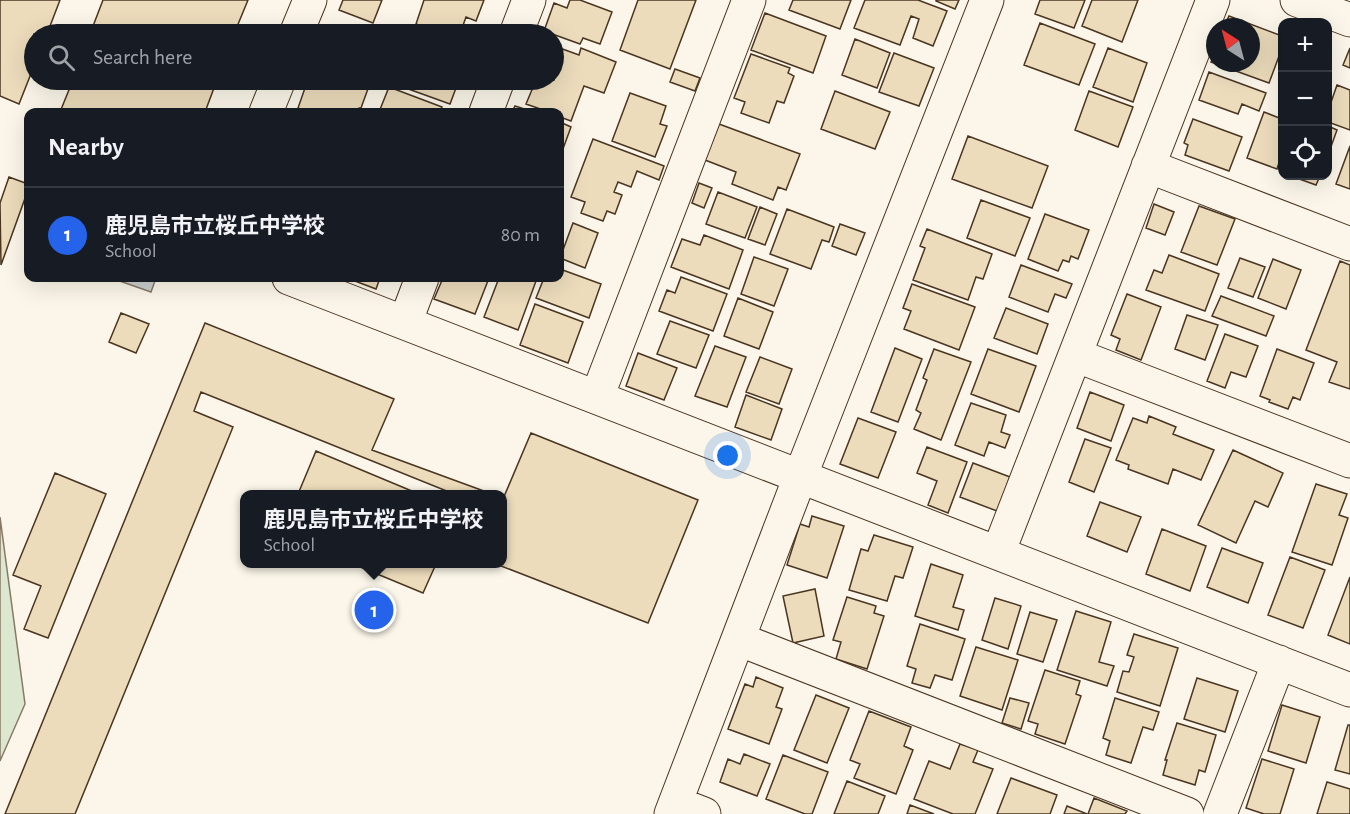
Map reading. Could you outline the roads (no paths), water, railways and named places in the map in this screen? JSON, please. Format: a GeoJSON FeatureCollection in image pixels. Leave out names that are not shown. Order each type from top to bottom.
{"type":"FeatureCollection","features":[{"type":"Feature","properties":{"kind":"street"},"geometry":{"type":"LineString","coordinates":[[301,24],[310,0]]}},
{"type":"Feature","properties":{"kind":"street"},"geometry":{"type":"LineString","coordinates":[[520,24],[529,0]]}},
{"type":"Feature","properties":{"kind":"street"},"geometry":{"type":"LineString","coordinates":[[597,397],[748,0]]}},
{"type":"Feature","properties":{"kind":"street"},"geometry":{"type":"LineString","coordinates":[[684,810],[738,639],[987,0]]}},
{"type":"Feature","properties":{"kind":"street"},"geometry":{"type":"LineString","coordinates":[[998,554],[1213,0]]}},
{"type":"Feature","properties":{"kind":"street"},"geometry":{"type":"LineString","coordinates":[[1297,0],[1350,20]]}},
{"type":"Feature","properties":{"kind":"street"},"geometry":{"type":"LineString","coordinates":[[268,108],[275,90]]}},
{"type":"Feature","properties":{"kind":"street"},"geometry":{"type":"LineString","coordinates":[[488,108],[494,90]]}},
{"type":"Feature","properties":{"kind":"street"},"geometry":{"type":"LineString","coordinates":[[1148,166],[1350,244]]}},
{"type":"Feature","properties":{"kind":"street"},"geometry":{"type":"LineString","coordinates":[[299,282],[1350,690]]}},
{"type":"Feature","properties":{"kind":"street"},"geometry":{"type":"LineString","coordinates":[[405,323],[420,282]]}},
{"type":"Feature","properties":{"kind":"street"},"geometry":{"type":"LineString","coordinates":[[1075,355],[1350,461]]}},
{"type":"Feature","properties":{"kind":"street"},"geometry":{"type":"LineString","coordinates":[[738,639],[1187,814]]}},
{"type":"Feature","properties":{"kind":"street"},"geometry":{"type":"LineString","coordinates":[[1220,814],[1280,662]]}},
{"type":"Feature","properties":{"kind":"place","name":"鹿児島市立桜丘中学校"},"geometry":{"type":"Point","coordinates":[374,610]}}]}
